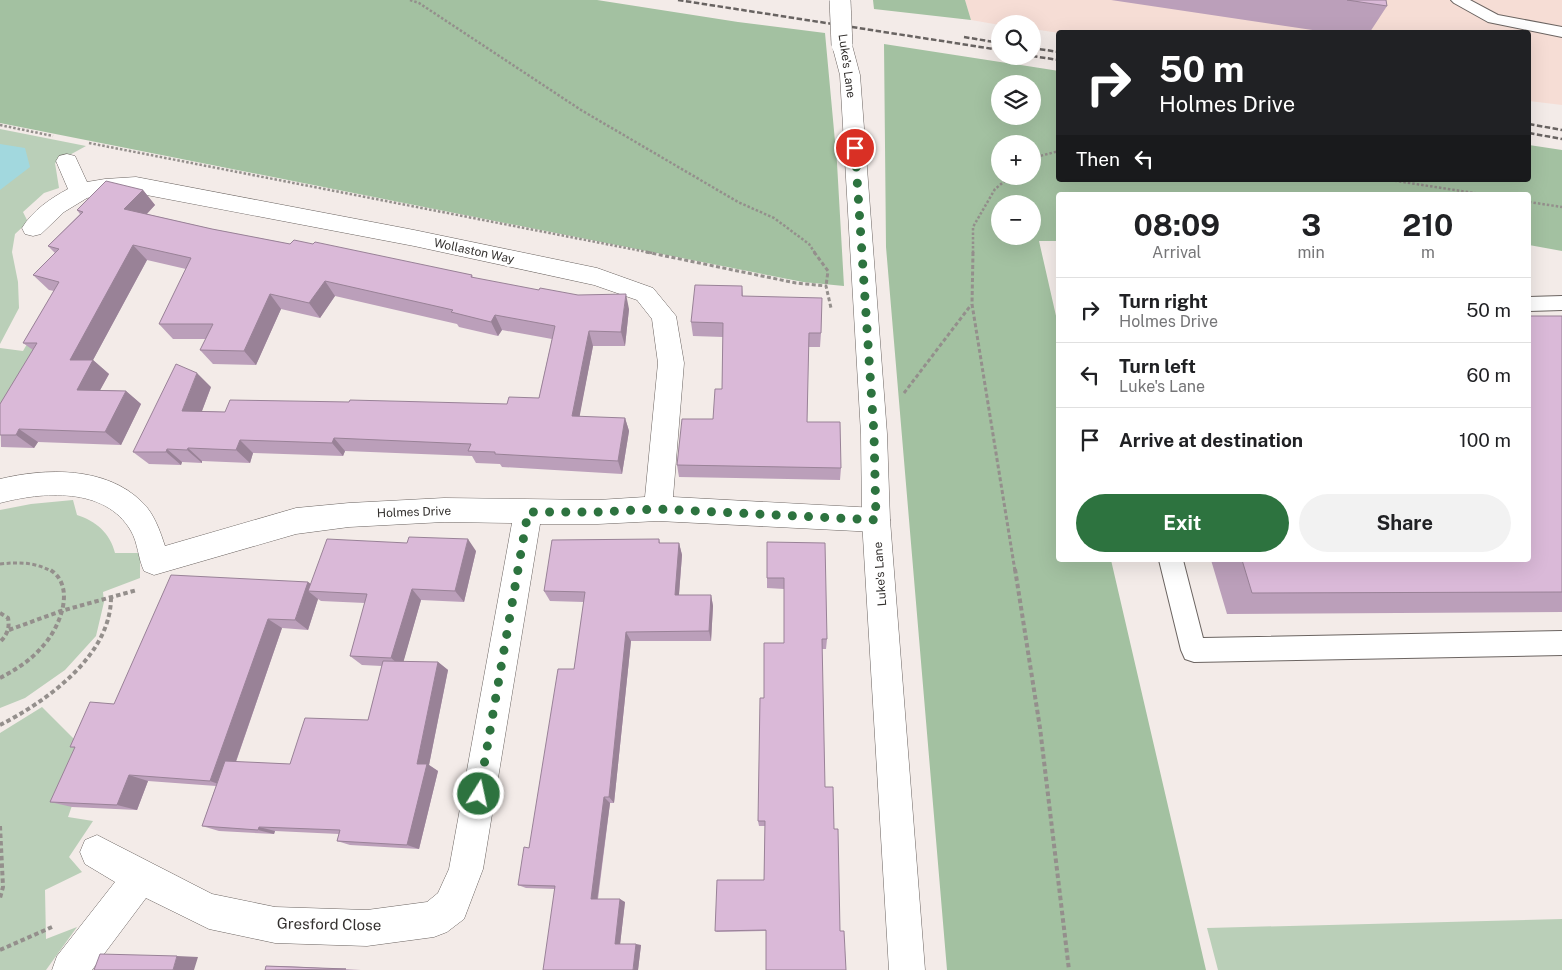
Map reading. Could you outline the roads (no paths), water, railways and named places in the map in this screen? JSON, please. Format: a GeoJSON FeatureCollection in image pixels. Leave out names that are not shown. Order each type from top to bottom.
{"type":"FeatureCollection","features":[{"type":"Feature","properties":{"kind":"street","name":"Luke's Lane"},"geometry":{"type":"LineString","coordinates":[[840,0],[842,45],[850,75],[874,434],[876,520],[907,970]]}},
{"type":"Feature","properties":{"kind":"street"},"geometry":{"type":"LineString","coordinates":[[67,161],[80,191]]}},
{"type":"Feature","properties":{"kind":"street","name":"Wollaston Way"},"geometry":{"type":"LineString","coordinates":[[33,228],[51,209],[65,198],[80,191],[100,186],[136,185],[414,238],[596,277],[645,294],[664,316],[671,363],[658,509]]}},
{"type":"Feature","properties":{"kind":"street","name":"Holmes Drive"},"geometry":{"type":"LineString","coordinates":[[0,491],[30,485],[57,483],[85,487],[116,498],[132,510],[144,529],[151,545],[154,562],[296,521],[349,515],[444,510],[598,512],[658,509],[876,520]]}},
{"type":"Feature","properties":{"kind":"street","name":"Gresford Close"},"geometry":{"type":"LineString","coordinates":[[97,852],[140,877],[209,911],[275,925],[367,928],[434,919],[451,906],[466,869],[528,512]]}},
{"type":"Feature","properties":{"kind":"street"},"geometry":{"type":"LineString","coordinates":[[70,969],[140,877]]}},
{"type":"Feature","properties":{"kind":"lane"},"geometry":{"type":"LineString","coordinates":[[1459,0],[1493,19],[1562,32]]}},
{"type":"Feature","properties":{"kind":"lane"},"geometry":{"type":"LineString","coordinates":[[1531,304],[1562,303]]}},
{"type":"Feature","properties":{"kind":"lane"},"geometry":{"type":"LineString","coordinates":[[1172,562],[1194,650],[1562,643]]}},
{"type":"Feature","properties":{"kind":"water"},"geometry":{"type":"Polygon","coordinates":[[[0,144],[25,148],[30,167],[0,190],[0,144]]]}},
{"type":"Feature","properties":{"kind":"railway"},"geometry":{"type":"LineString","coordinates":[[678,0],[991,49]]}},
{"type":"Feature","properties":{"kind":"railway"},"geometry":{"type":"LineString","coordinates":[[964,37],[991,42]]}},
{"type":"Feature","properties":{"kind":"railway"},"geometry":{"type":"LineString","coordinates":[[1041,49],[1056,52]]}},
{"type":"Feature","properties":{"kind":"railway"},"geometry":{"type":"LineString","coordinates":[[1041,57],[1056,60]]}},
{"type":"Feature","properties":{"kind":"railway"},"geometry":{"type":"LineString","coordinates":[[1531,124],[1562,130]]}},
{"type":"Feature","properties":{"kind":"railway"},"geometry":{"type":"LineString","coordinates":[[1531,133],[1562,139]]}}]}
